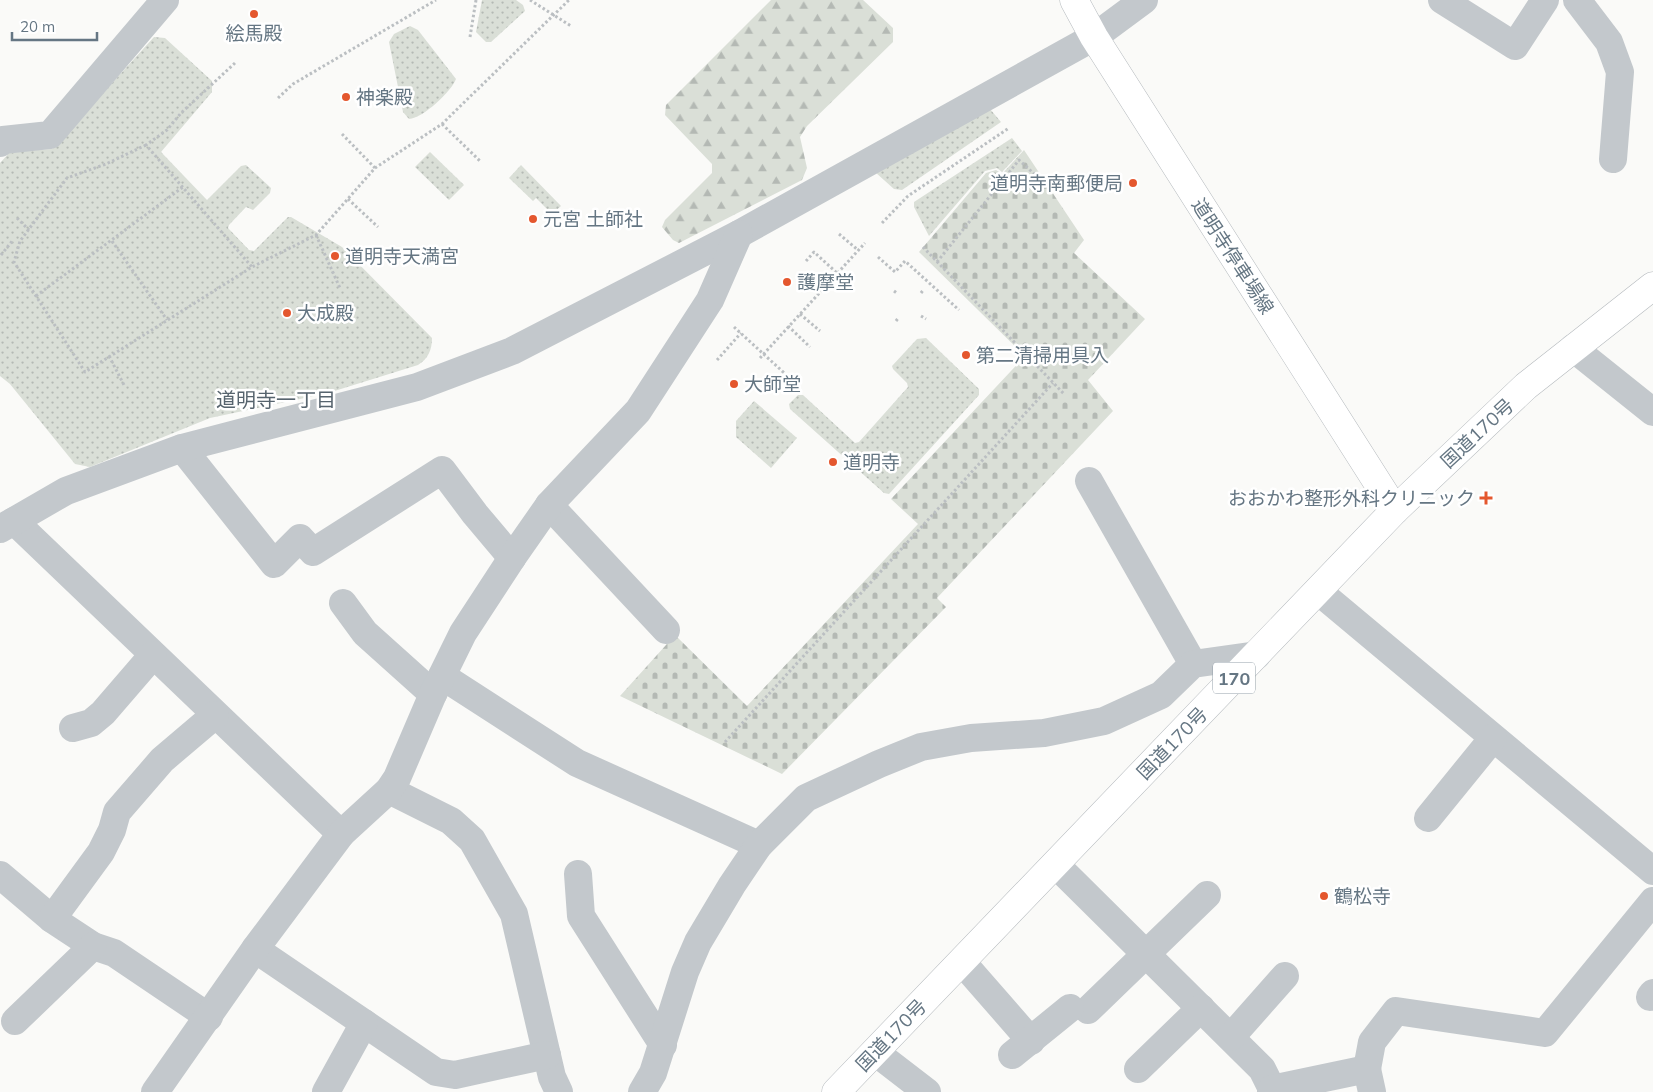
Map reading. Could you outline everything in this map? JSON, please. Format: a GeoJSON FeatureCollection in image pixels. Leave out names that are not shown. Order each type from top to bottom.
{"type":"FeatureCollection","features":[{"type":"Feature","properties":{"kind":"main road","name":"道明寺停車場線"},"geometry":{"type":"LineString","coordinates":[[1074,0],[1094,37],[1395,510]]}},
{"type":"Feature","properties":{"kind":"main road","name":"国道170号"},"geometry":{"type":"LineString","coordinates":[[836,1092],[1395,510],[1526,386],[1653,286]]}},
{"type":"Feature","properties":{"kind":"street"},"geometry":{"type":"LineString","coordinates":[[0,143],[3,140],[50,135],[165,0]]}},
{"type":"Feature","properties":{"kind":"street"},"geometry":{"type":"LineString","coordinates":[[341,834],[153,655],[7,525],[66,491],[182,448],[417,387],[512,351],[739,234],[1094,37],[1144,0]]}},
{"type":"Feature","properties":{"kind":"street"},"geometry":{"type":"LineString","coordinates":[[1442,0],[1515,46],[1545,0]]}},
{"type":"Feature","properties":{"kind":"street"},"geometry":{"type":"LineString","coordinates":[[1577,0],[1608,42],[1620,72],[1613,159]]}},
{"type":"Feature","properties":{"kind":"street"},"geometry":{"type":"LineString","coordinates":[[155,1092],[255,949],[341,834],[389,790],[397,778],[437,685],[463,633],[549,505],[638,411],[710,300],[739,234]]}},
{"type":"Feature","properties":{"kind":"street"},"geometry":{"type":"LineString","coordinates":[[1573,348],[1653,412]]}},
{"type":"Feature","properties":{"kind":"street"},"geometry":{"type":"LineString","coordinates":[[182,448],[274,564],[300,538],[312,552],[442,470],[475,514],[512,558]]}},
{"type":"Feature","properties":{"kind":"street"},"geometry":{"type":"LineString","coordinates":[[1089,481],[1193,664]]}},
{"type":"Feature","properties":{"kind":"street"},"geometry":{"type":"LineString","coordinates":[[549,505],[666,630]]}},
{"type":"Feature","properties":{"kind":"street"},"geometry":{"type":"LineString","coordinates":[[1318,591],[1653,871]]}},
{"type":"Feature","properties":{"kind":"street"},"geometry":{"type":"LineString","coordinates":[[343,603],[365,633],[437,685],[577,763],[759,845]]}},
{"type":"Feature","properties":{"kind":"street"},"geometry":{"type":"LineString","coordinates":[[72,728],[91,722],[103,713],[153,655]]}},
{"type":"Feature","properties":{"kind":"street"},"geometry":{"type":"LineString","coordinates":[[642,1092],[653,1073],[664,1044],[685,972],[698,942],[732,885],[759,845],[806,798],[878,764],[921,747],[943,742],[1044,733],[1104,721],[1161,695],[1193,664],[1257,655]]}},
{"type":"Feature","properties":{"kind":"street"},"geometry":{"type":"LineString","coordinates":[[52,919],[101,852],[112,830],[116,812],[162,760],[215,715]]}},
{"type":"Feature","properties":{"kind":"street"},"geometry":{"type":"LineString","coordinates":[[1428,818],[1493,738]]}},
{"type":"Feature","properties":{"kind":"street"},"geometry":{"type":"LineString","coordinates":[[389,790],[451,821],[472,840],[514,914],[552,1077],[559,1092]]}},
{"type":"Feature","properties":{"kind":"street"},"geometry":{"type":"LineString","coordinates":[[1055,864],[1262,1069],[1271,1090],[1370,1080],[1372,1042],[1396,1010],[1545,1034],[1653,901]]}},
{"type":"Feature","properties":{"kind":"street"},"geometry":{"type":"LineString","coordinates":[[578,874],[581,916],[664,1044]]}},
{"type":"Feature","properties":{"kind":"street"},"geometry":{"type":"LineString","coordinates":[[0,875],[52,919],[93,946],[114,953],[209,1017]]}},
{"type":"Feature","properties":{"kind":"street"},"geometry":{"type":"LineString","coordinates":[[962,962],[1022,1048],[1079,1009],[1146,954],[1207,895]]}},
{"type":"Feature","properties":{"kind":"street"},"geometry":{"type":"LineString","coordinates":[[15,1021],[93,946]]}},
{"type":"Feature","properties":{"kind":"street"},"geometry":{"type":"LineString","coordinates":[[255,949],[436,1072],[455,1075],[547,1055]]}},
{"type":"Feature","properties":{"kind":"street"},"geometry":{"type":"LineString","coordinates":[[1231,1037],[1285,976]]}},
{"type":"Feature","properties":{"kind":"street"},"geometry":{"type":"LineString","coordinates":[[1138,1070],[1201,1008]]}},
{"type":"Feature","properties":{"kind":"street"},"geometry":{"type":"LineString","coordinates":[[326,1092],[364,1023]]}},
{"type":"Feature","properties":{"kind":"street"},"geometry":{"type":"LineString","coordinates":[[875,1052],[927,1092]]}},
{"type":"Feature","properties":{"kind":"path"},"geometry":{"type":"LineString","coordinates":[[278,98],[293,84],[436,0]]}},
{"type":"Feature","properties":{"kind":"path"},"geometry":{"type":"LineString","coordinates":[[470,37],[476,0]]}},
{"type":"Feature","properties":{"kind":"path"},"geometry":{"type":"LineString","coordinates":[[530,0],[571,26]]}},
{"type":"Feature","properties":{"kind":"path"},"geometry":{"type":"LineString","coordinates":[[235,63],[181,113],[167,130],[146,145],[106,164],[67,178],[20,241],[14,262],[85,372],[252,267],[316,235],[376,168],[442,124],[570,0]]}},
{"type":"Feature","properties":{"kind":"path"},"geometry":{"type":"LineString","coordinates":[[442,124],[481,162]]}},
{"type":"Feature","properties":{"kind":"path"},"geometry":{"type":"LineString","coordinates":[[882,223],[908,196],[1010,128]]}},
{"type":"Feature","properties":{"kind":"path"},"geometry":{"type":"LineString","coordinates":[[342,134],[376,168]]}},
{"type":"Feature","properties":{"kind":"path"},"geometry":{"type":"LineString","coordinates":[[146,145],[252,267]]}},
{"type":"Feature","properties":{"kind":"path"},"geometry":{"type":"LineString","coordinates":[[937,262],[1019,160],[1043,182]]}},
{"type":"Feature","properties":{"kind":"path"},"geometry":{"type":"LineString","coordinates":[[36,296],[183,187]]}},
{"type":"Feature","properties":{"kind":"path"},"geometry":{"type":"LineString","coordinates":[[348,199],[378,227]]}},
{"type":"Feature","properties":{"kind":"path"},"geometry":{"type":"LineString","coordinates":[[17,218],[29,230]]}},
{"type":"Feature","properties":{"kind":"path"},"geometry":{"type":"LineString","coordinates":[[839,234],[858,250]]}},
{"type":"Feature","properties":{"kind":"path"},"geometry":{"type":"LineString","coordinates":[[316,235],[340,288]]}},
{"type":"Feature","properties":{"kind":"path"},"geometry":{"type":"LineString","coordinates":[[1,254],[14,240]]}},
{"type":"Feature","properties":{"kind":"path"},"geometry":{"type":"LineString","coordinates":[[112,241],[167,320]]}},
{"type":"Feature","properties":{"kind":"path"},"geometry":{"type":"LineString","coordinates":[[760,358],[865,243]]}},
{"type":"Feature","properties":{"kind":"path"},"geometry":{"type":"LineString","coordinates":[[924,247],[1064,394]]}},
{"type":"Feature","properties":{"kind":"path"},"geometry":{"type":"LineString","coordinates":[[806,261],[814,252],[837,273]]}},
{"type":"Feature","properties":{"kind":"path"},"geometry":{"type":"LineString","coordinates":[[878,257],[895,272],[905,261],[959,310]]}},
{"type":"Feature","properties":{"kind":"path"},"geometry":{"type":"LineString","coordinates":[[921,293],[924,289]]}},
{"type":"Feature","properties":{"kind":"path"},"geometry":{"type":"LineString","coordinates":[[894,291],[898,294]]}},
{"type":"Feature","properties":{"kind":"path"},"geometry":{"type":"LineString","coordinates":[[800,314],[820,331]]}},
{"type":"Feature","properties":{"kind":"path"},"geometry":{"type":"LineString","coordinates":[[922,316],[926,319]]}},
{"type":"Feature","properties":{"kind":"path"},"geometry":{"type":"LineString","coordinates":[[896,321],[899,317]]}},
{"type":"Feature","properties":{"kind":"path"},"geometry":{"type":"LineString","coordinates":[[788,326],[810,347]]}},
{"type":"Feature","properties":{"kind":"path"},"geometry":{"type":"LineString","coordinates":[[734,327],[793,381]]}},
{"type":"Feature","properties":{"kind":"path"},"geometry":{"type":"LineString","coordinates":[[717,360],[740,333]]}},
{"type":"Feature","properties":{"kind":"path"},"geometry":{"type":"LineString","coordinates":[[109,356],[124,385]]}},
{"type":"Feature","properties":{"kind":"path"},"geometry":{"type":"LineString","coordinates":[[725,742],[1053,383]]}},
{"type":"Feature","properties":{"kind":"green space"},"geometry":{"type":"Polygon","coordinates":[[[482,0],[516,0],[523,5],[525,11],[491,42],[486,42],[476,32],[482,0]]]}},
{"type":"Feature","properties":{"kind":"green space"},"geometry":{"type":"Polygon","coordinates":[[[771,0],[863,0],[893,28],[893,42],[807,126],[800,137],[807,168],[802,180],[679,243],[673,240],[662,227],[665,220],[712,173],[712,164],[665,115],[666,105],[771,0]]]}},
{"type":"Feature","properties":{"kind":"green space"},"geometry":{"type":"Polygon","coordinates":[[[410,26],[418,30],[456,79],[449,91],[436,104],[415,118],[409,119],[403,112],[389,42],[394,34],[410,26]]]}},
{"type":"Feature","properties":{"kind":"green space"},"geometry":{"type":"Polygon","coordinates":[[[154,37],[165,38],[212,81],[212,92],[161,152],[207,200],[241,166],[246,165],[271,188],[270,193],[253,210],[246,207],[228,228],[249,250],[254,251],[288,217],[291,217],[342,247],[432,338],[431,346],[427,357],[418,365],[328,393],[210,418],[90,467],[75,464],[10,384],[0,376],[0,163],[10,152],[52,149],[154,37]]]}},
{"type":"Feature","properties":{"kind":"green space"},"geometry":{"type":"Polygon","coordinates":[[[990,109],[1001,122],[902,190],[894,189],[875,172],[990,109]]]}},
{"type":"Feature","properties":{"kind":"green space"},"geometry":{"type":"Polygon","coordinates":[[[1012,138],[1022,151],[1002,172],[997,168],[985,171],[929,236],[914,207],[914,202],[1012,138]]]}},
{"type":"Feature","properties":{"kind":"green space"},"geometry":{"type":"Polygon","coordinates":[[[1024,150],[1084,240],[1074,253],[1145,319],[1088,380],[1113,411],[937,598],[946,607],[782,774],[620,696],[675,635],[747,706],[918,524],[891,499],[1025,356],[919,252],[986,173],[996,170],[1002,174],[1024,150]]]}},
{"type":"Feature","properties":{"kind":"green space"},"geometry":{"type":"Polygon","coordinates":[[[430,152],[464,185],[449,200],[415,167],[430,152]]]}},
{"type":"Feature","properties":{"kind":"green space"},"geometry":{"type":"Polygon","coordinates":[[[521,165],[561,206],[552,214],[536,198],[533,201],[509,178],[521,165]]]}},
{"type":"Feature","properties":{"kind":"green space"},"geometry":{"type":"Polygon","coordinates":[[[926,338],[979,389],[979,395],[889,494],[884,493],[790,409],[789,404],[798,395],[803,395],[855,443],[859,442],[908,387],[907,383],[892,366],[917,339],[926,338]]]}},
{"type":"Feature","properties":{"kind":"green space"},"geometry":{"type":"Polygon","coordinates":[[[754,401],[797,438],[771,468],[736,437],[736,421],[754,401]]]}},
{"type":"Feature","properties":{"kind":"place","name":"絵馬殿"},"geometry":{"type":"Point","coordinates":[254,14]}},
{"type":"Feature","properties":{"kind":"place","name":"神楽殿"},"geometry":{"type":"Point","coordinates":[346,97]}},
{"type":"Feature","properties":{"kind":"place","name":"道明寺南郵便局"},"geometry":{"type":"Point","coordinates":[1133,183]}},
{"type":"Feature","properties":{"kind":"place","name":"元宮 土師社"},"geometry":{"type":"Point","coordinates":[533,219]}},
{"type":"Feature","properties":{"kind":"place","name":"道明寺天満宮"},"geometry":{"type":"Point","coordinates":[335,256]}},
{"type":"Feature","properties":{"kind":"place","name":"護摩堂"},"geometry":{"type":"Point","coordinates":[787,282]}},
{"type":"Feature","properties":{"kind":"place","name":"大成殿"},"geometry":{"type":"Point","coordinates":[287,313]}},
{"type":"Feature","properties":{"kind":"place","name":"第二清掃用具入"},"geometry":{"type":"Point","coordinates":[966,355]}},
{"type":"Feature","properties":{"kind":"place","name":"大師堂"},"geometry":{"type":"Point","coordinates":[734,384]}},
{"type":"Feature","properties":{"kind":"place","name":"道明寺"},"geometry":{"type":"Point","coordinates":[833,462]}},
{"type":"Feature","properties":{"kind":"place","name":"おおかわ整形外科クリニック"},"geometry":{"type":"Point","coordinates":[1486,498]}},
{"type":"Feature","properties":{"kind":"place","name":"鶴松寺"},"geometry":{"type":"Point","coordinates":[1324,896]}},
{"type":"Feature","properties":{"kind":"district","name":"道明寺一丁目"},"geometry":{"type":"Point","coordinates":[276,399]}}]}
